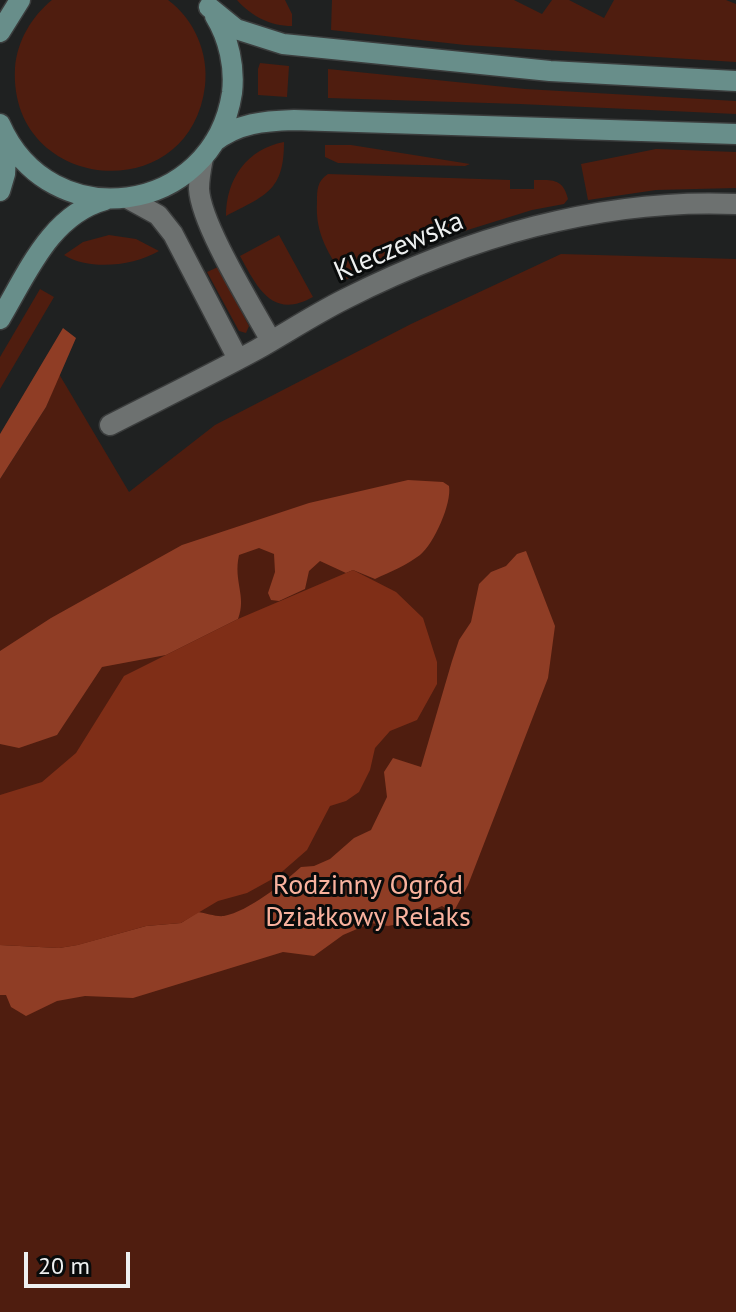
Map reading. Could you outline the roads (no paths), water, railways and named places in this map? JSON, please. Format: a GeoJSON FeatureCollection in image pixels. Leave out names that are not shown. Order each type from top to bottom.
{"type":"FeatureCollection","features":[{"type":"Feature","properties":{"kind":"main road"},"geometry":{"type":"LineString","coordinates":[[0,32],[20,0]]}},
{"type":"Feature","properties":{"kind":"main road"},"geometry":{"type":"LineString","coordinates":[[206,3],[236,29],[283,44],[550,71],[736,81]]}},
{"type":"Feature","properties":{"kind":"main road"},"geometry":{"type":"LineString","coordinates":[[0,319],[56,230],[83,207],[168,185],[190,170],[208,150],[224,124],[233,84],[228,43],[206,3]]}},
{"type":"Feature","properties":{"kind":"main road"},"geometry":{"type":"LineString","coordinates":[[208,150],[241,126],[294,120],[736,134]]}},
{"type":"Feature","properties":{"kind":"main road"},"geometry":{"type":"LineString","coordinates":[[3,131],[21,158],[39,175],[83,196],[117,199]]}},
{"type":"Feature","properties":{"kind":"main road"},"geometry":{"type":"LineString","coordinates":[[0,191],[7,159],[3,131]]}},
{"type":"Feature","properties":{"kind":"street"},"geometry":{"type":"LineString","coordinates":[[208,150],[199,189],[201,203],[271,341]]}},
{"type":"Feature","properties":{"kind":"street"},"geometry":{"type":"LineString","coordinates":[[117,199],[158,215],[173,234],[238,359]]}},
{"type":"Feature","properties":{"kind":"street","name":"Kleczewska"},"geometry":{"type":"LineString","coordinates":[[110,425],[345,299],[440,256],[516,230],[629,210],[736,204]]}},
{"type":"Feature","properties":{"kind":"park label","name":"Rodzinny Ogród Działkowy Relaks"},"geometry":{"type":"Point","coordinates":[368,902]}}]}
